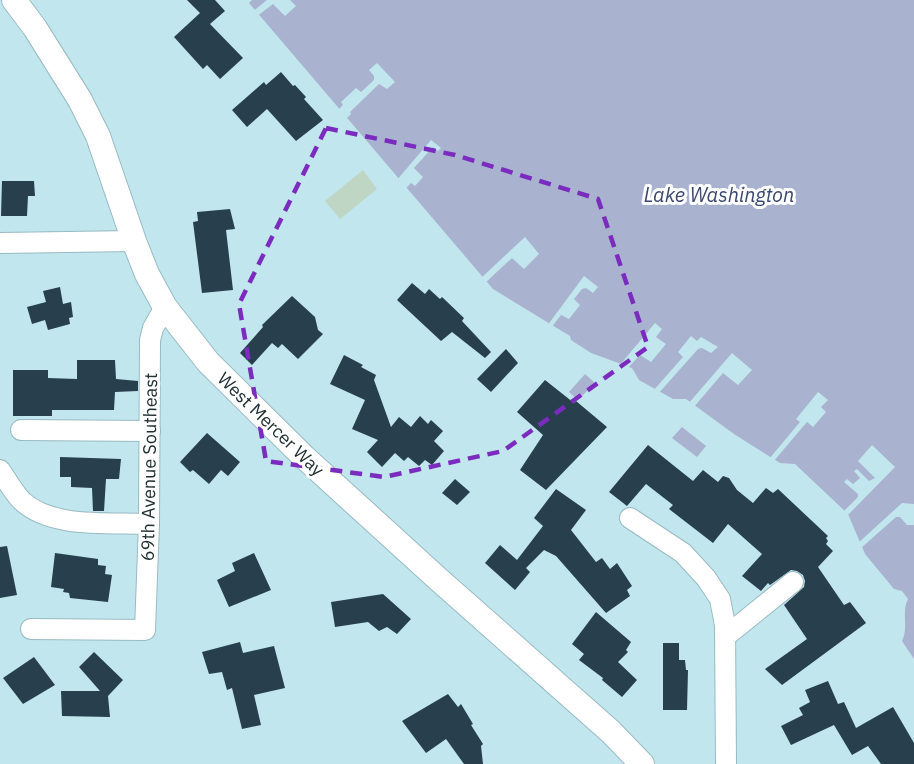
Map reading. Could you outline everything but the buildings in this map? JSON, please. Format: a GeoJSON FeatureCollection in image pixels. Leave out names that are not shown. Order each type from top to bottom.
{"type":"FeatureCollection","features":[{"type":"Feature","properties":{"kind":"street","name":"West Mercer Way"},"geometry":{"type":"LineString","coordinates":[[14,0],[35,28],[94,127],[147,274],[165,307],[208,362],[303,456],[611,732],[642,764]]}},
{"type":"Feature","properties":{"kind":"street"},"geometry":{"type":"LineString","coordinates":[[0,243],[134,241]]}},
{"type":"Feature","properties":{"kind":"street","name":"69th Avenue Southeast"},"geometry":{"type":"LineString","coordinates":[[31,629],[145,630],[149,524],[150,340],[153,328],[165,307]]}},
{"type":"Feature","properties":{"kind":"street"},"geometry":{"type":"LineString","coordinates":[[21,430],[150,431]]}},
{"type":"Feature","properties":{"kind":"street"},"geometry":{"type":"LineString","coordinates":[[0,470],[21,500],[47,517],[67,521],[149,524]]}},
{"type":"Feature","properties":{"kind":"street"},"geometry":{"type":"LineString","coordinates":[[630,518],[683,553],[706,578],[720,599],[726,636],[726,764]]}},
{"type":"Feature","properties":{"kind":"street"},"geometry":{"type":"LineString","coordinates":[[726,636],[793,582]]}},
{"type":"Feature","properties":{"kind":"highlighted area"},"geometry":{"type":"Polygon","coordinates":[[[326,128],[455,155],[598,199],[648,347],[503,451],[384,477],[266,461],[239,304],[326,128]]]}},
{"type":"Feature","properties":{"kind":"green space"},"geometry":{"type":"Polygon","coordinates":[[[363,170],[377,189],[340,219],[325,201],[363,170]]]}},
{"type":"Feature","properties":{"kind":"water","name":"Lake Washington"},"geometry":{"type":"Polygon","coordinates":[[[252,0],[914,0],[914,659],[902,641],[908,599],[902,591],[894,589],[865,554],[848,514],[795,464],[780,463],[734,434],[686,399],[673,399],[639,380],[632,368],[591,353],[571,340],[570,336],[493,289],[249,3],[252,0]]]}},
{"type":"Feature","properties":{"kind":"water"},"geometry":{"type":"Polygon","coordinates":[[[585,374],[595,383],[578,400],[569,392],[585,374]]]}},
{"type":"Feature","properties":{"kind":"water"},"geometry":{"type":"Polygon","coordinates":[[[682,427],[706,446],[697,457],[672,438],[682,427]]]}},
{"type":"Feature","properties":{"kind":"pier"},"geometry":{"type":"Polygon","coordinates":[[[267,0],[290,0],[296,6],[285,16],[273,4],[256,17],[252,12],[267,0]]]}},
{"type":"Feature","properties":{"kind":"pier"},"geometry":{"type":"Polygon","coordinates":[[[377,63],[395,82],[387,89],[379,84],[350,112],[351,114],[345,120],[337,111],[343,105],[341,102],[356,88],[361,92],[374,80],[369,70],[377,63]]]}},
{"type":"Feature","properties":{"kind":"pier"},"geometry":{"type":"Polygon","coordinates":[[[431,140],[441,148],[438,151],[433,147],[414,168],[423,177],[415,186],[411,183],[404,190],[396,181],[431,140]]]}},
{"type":"Feature","properties":{"kind":"pier"},"geometry":{"type":"Polygon","coordinates":[[[525,237],[539,254],[524,269],[512,258],[484,284],[480,279],[525,237]]]}},
{"type":"Feature","properties":{"kind":"pier"},"geometry":{"type":"Polygon","coordinates":[[[584,276],[598,287],[593,293],[586,288],[582,289],[574,299],[580,305],[569,319],[561,315],[551,328],[547,326],[584,276]]]}},
{"type":"Feature","properties":{"kind":"pier"},"geometry":{"type":"Polygon","coordinates":[[[655,323],[662,329],[656,337],[666,344],[651,362],[640,355],[627,369],[619,366],[655,323]]]}},
{"type":"Feature","properties":{"kind":"pier"},"geometry":{"type":"Polygon","coordinates":[[[691,336],[697,341],[701,337],[718,347],[711,353],[702,348],[698,349],[658,394],[653,391],[683,357],[678,352],[691,336]]]}},
{"type":"Feature","properties":{"kind":"pier"},"geometry":{"type":"Polygon","coordinates":[[[732,353],[752,370],[738,385],[723,373],[693,408],[688,404],[732,353]]]}},
{"type":"Feature","properties":{"kind":"pier"},"geometry":{"type":"Polygon","coordinates":[[[818,392],[828,400],[821,407],[826,412],[813,427],[807,422],[773,462],[769,459],[800,422],[796,419],[818,392]]]}},
{"type":"Feature","properties":{"kind":"pier"},"geometry":{"type":"Polygon","coordinates":[[[872,445],[895,467],[846,517],[842,513],[858,497],[858,494],[844,482],[847,479],[853,484],[860,478],[854,471],[857,469],[869,481],[875,478],[858,461],[872,445]]]}},
{"type":"Feature","properties":{"kind":"pier"},"geometry":{"type":"Polygon","coordinates":[[[902,503],[914,504],[914,525],[907,525],[900,517],[896,517],[860,549],[857,544],[902,503]]]}}]}
